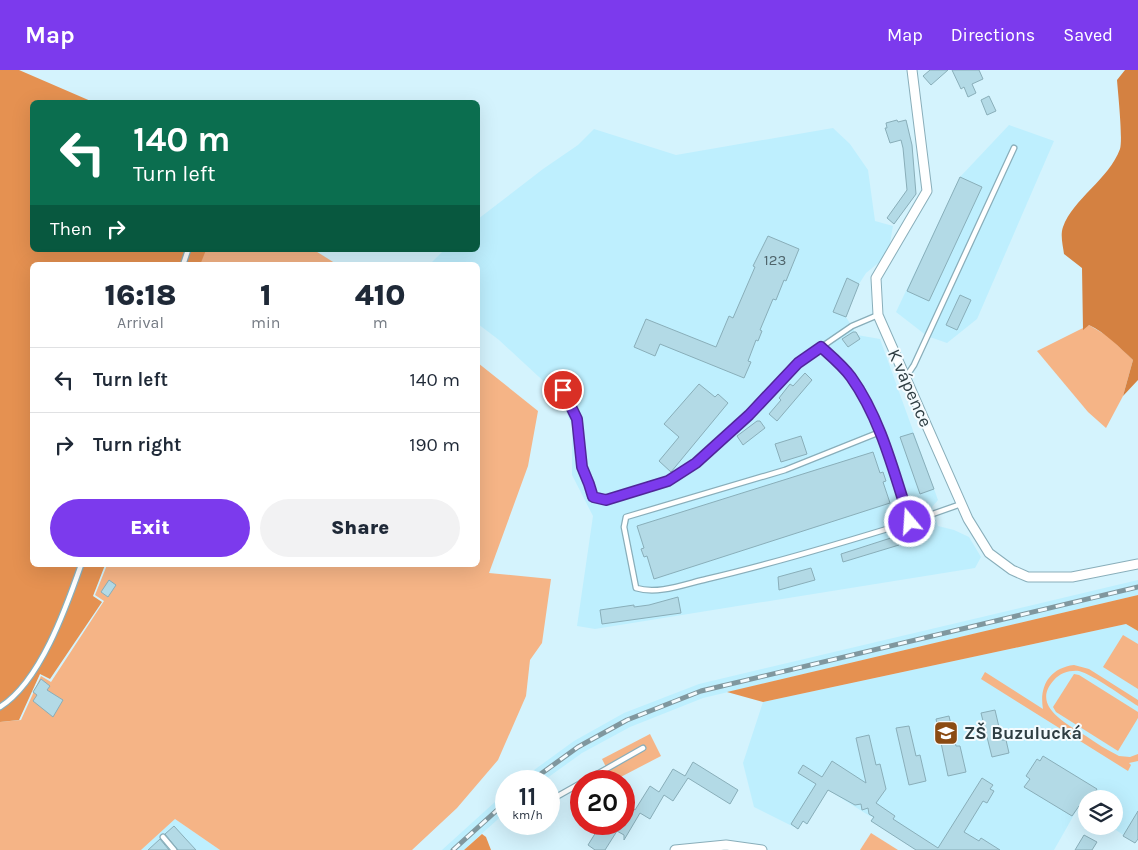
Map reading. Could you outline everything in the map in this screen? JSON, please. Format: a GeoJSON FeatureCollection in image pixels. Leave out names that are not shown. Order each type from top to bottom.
{"type":"FeatureCollection","features":[{"type":"Feature","properties":{"kind":"street","name":"K vápence"},"geometry":{"type":"LineString","coordinates":[[912,70],[927,191],[876,278],[878,316],[961,504],[989,553],[1012,570],[1028,577],[1072,578],[1138,564]]}},
{"type":"Feature","properties":{"kind":"street"},"geometry":{"type":"LineString","coordinates":[[675,850],[726,845],[762,850]]}},
{"type":"Feature","properties":{"kind":"lane"},"geometry":{"type":"LineString","coordinates":[[906,377],[914,365],[1014,148]]}},
{"type":"Feature","properties":{"kind":"lane"},"geometry":{"type":"LineString","coordinates":[[556,375],[577,419],[582,467],[593,497],[606,500],[668,481],[696,463],[749,415],[798,363],[852,326],[878,316]]}},
{"type":"Feature","properties":{"kind":"lane"},"geometry":{"type":"LineString","coordinates":[[821,347],[850,375],[868,405],[880,432],[910,522]]}},
{"type":"Feature","properties":{"kind":"lane"},"geometry":{"type":"LineString","coordinates":[[880,432],[785,470],[626,517],[624,527],[636,588],[649,592],[795,557],[910,522],[961,504]]}},
{"type":"Feature","properties":{"kind":"lane"},"geometry":{"type":"LineString","coordinates":[[0,707],[9,701],[42,660],[80,567]]}},
{"type":"Feature","properties":{"kind":"lane"},"geometry":{"type":"LineString","coordinates":[[604,770],[643,748]]}},
{"type":"Feature","properties":{"kind":"lane"},"geometry":{"type":"LineString","coordinates":[[163,837],[174,850]]}},
{"type":"Feature","properties":{"kind":"shaded area"},"geometry":{"type":"Polygon","coordinates":[[[0,70],[19,70],[88,100],[30,100],[30,252],[205,252],[201,262],[30,262],[30,567],[104,567],[93,596],[102,602],[50,679],[40,674],[19,720],[0,722],[0,70]]]}},
{"type":"Feature","properties":{"kind":"shaded area"},"geometry":{"type":"Polygon","coordinates":[[[1125,70],[1138,70],[1138,380],[1123,396],[1133,360],[1095,328],[1089,325],[1083,330],[1082,268],[1064,254],[1062,233],[1068,217],[1108,170],[1120,149],[1121,126],[1117,80],[1125,70]]]}},
{"type":"Feature","properties":{"kind":"shaded area"},"geometry":{"type":"Polygon","coordinates":[[[1009,125],[1054,141],[977,319],[947,343],[927,336],[896,312],[960,177],[1009,125]]]}},
{"type":"Feature","properties":{"kind":"shaded area"},"geometry":{"type":"Polygon","coordinates":[[[833,128],[850,144],[868,170],[875,221],[893,226],[889,249],[882,260],[866,273],[859,284],[846,317],[857,335],[880,339],[938,500],[932,507],[938,526],[954,530],[969,537],[981,557],[975,568],[595,629],[577,626],[593,516],[572,475],[572,426],[563,404],[552,389],[499,340],[480,326],[480,262],[432,262],[442,252],[480,252],[480,217],[543,169],[578,145],[594,129],[676,155],[833,128]]]}},
{"type":"Feature","properties":{"kind":"shaded area"},"geometry":{"type":"Polygon","coordinates":[[[204,252],[317,252],[333,262],[200,262],[204,252]]]}},
{"type":"Feature","properties":{"kind":"shaded area"},"geometry":{"type":"Polygon","coordinates":[[[1089,325],[1109,337],[1133,360],[1123,396],[1106,428],[1088,412],[1037,351],[1089,325]]]}},
{"type":"Feature","properties":{"kind":"shaded area"},"geometry":{"type":"Polygon","coordinates":[[[480,365],[538,411],[528,466],[489,573],[551,579],[542,643],[530,660],[526,696],[498,760],[457,808],[412,850],[220,850],[175,819],[141,850],[0,850],[0,722],[21,720],[41,676],[51,682],[104,601],[95,595],[106,567],[480,567],[480,365]]]}},
{"type":"Feature","properties":{"kind":"shaded area"},"geometry":{"type":"Polygon","coordinates":[[[1138,580],[1138,595],[703,698],[630,727],[582,753],[558,770],[534,770],[574,741],[624,713],[699,684],[1138,580]]]}},
{"type":"Feature","properties":{"kind":"shaded area"},"geometry":{"type":"Polygon","coordinates":[[[1138,595],[1138,631],[1126,624],[763,702],[727,692],[1138,595]]]}},
{"type":"Feature","properties":{"kind":"shaded area","name":"ZŠ Buzulucká"},"geometry":{"type":"Polygon","coordinates":[[[1126,624],[1138,631],[1138,839],[1135,843],[1123,835],[1123,790],[1078,790],[1078,808],[1054,850],[916,850],[871,821],[873,818],[828,790],[807,824],[803,822],[798,829],[754,807],[743,763],[763,702],[1126,624]]]}},
{"type":"Feature","properties":{"kind":"shaded area"},"geometry":{"type":"Polygon","coordinates":[[[1123,635],[1138,644],[1138,689],[1103,667],[1123,635]]]}},
{"type":"Feature","properties":{"kind":"shaded area"},"geometry":{"type":"Polygon","coordinates":[[[1074,665],[1089,669],[1138,700],[1138,706],[1079,671],[1062,674],[1056,678],[1048,689],[1046,698],[1049,706],[1061,720],[1098,744],[1119,756],[1130,757],[1138,754],[1138,761],[1129,763],[1131,765],[1128,771],[981,679],[985,672],[1043,709],[1044,686],[1052,674],[1065,667],[1074,665]]]}},
{"type":"Feature","properties":{"kind":"shaded area"},"geometry":{"type":"Polygon","coordinates":[[[1074,674],[1079,675],[1138,712],[1138,718],[1118,751],[1056,712],[1053,707],[1074,674]]]}},
{"type":"Feature","properties":{"kind":"shaded area"},"geometry":{"type":"Polygon","coordinates":[[[650,734],[661,756],[634,770],[608,770],[602,759],[650,734]]]}},
{"type":"Feature","properties":{"kind":"shaded area"},"geometry":{"type":"Polygon","coordinates":[[[495,802],[495,822],[464,850],[442,850],[495,802]]]}},
{"type":"Feature","properties":{"kind":"shaded area"},"geometry":{"type":"Polygon","coordinates":[[[175,819],[220,850],[141,850],[175,819]]]}},
{"type":"Feature","properties":{"kind":"shaded area"},"geometry":{"type":"Polygon","coordinates":[[[871,833],[898,850],[860,850],[871,833]]]}},
{"type":"Feature","properties":{"kind":"shaded area"},"geometry":{"type":"Polygon","coordinates":[[[482,834],[486,837],[491,850],[464,850],[482,834]]]}},
{"type":"Feature","properties":{"kind":"building"},"geometry":{"type":"Polygon","coordinates":[[[930,70],[948,70],[931,85],[923,76],[930,70]]]}},
{"type":"Feature","properties":{"kind":"building"},"geometry":{"type":"Polygon","coordinates":[[[952,70],[979,70],[983,79],[972,84],[976,93],[968,97],[964,87],[961,89],[952,70]]]}},
{"type":"Feature","properties":{"kind":"building"},"geometry":{"type":"Polygon","coordinates":[[[989,96],[996,111],[987,115],[981,100],[989,96]]]}},
{"type":"Feature","properties":{"kind":"building"},"geometry":{"type":"Polygon","coordinates":[[[897,120],[898,122],[906,120],[912,145],[916,194],[894,224],[887,218],[907,190],[901,140],[890,143],[885,128],[887,128],[886,123],[897,120]]]}},
{"type":"Feature","properties":{"kind":"building"},"geometry":{"type":"Polygon","coordinates":[[[960,177],[982,187],[929,301],[907,291],[960,177]]]}},
{"type":"Feature","properties":{"kind":"building"},"geometry":{"type":"Polygon","coordinates":[[[768,236],[799,249],[786,281],[784,280],[776,300],[773,299],[760,330],[762,331],[758,341],[756,340],[748,361],[751,362],[744,378],[660,344],[655,356],[634,347],[646,319],[716,347],[729,316],[733,318],[755,267],[753,266],[768,236]]]}},
{"type":"Feature","properties":{"kind":"building"},"geometry":{"type":"Polygon","coordinates":[[[847,278],[859,284],[846,317],[833,312],[847,278]]]}},
{"type":"Feature","properties":{"kind":"building"},"geometry":{"type":"Polygon","coordinates":[[[960,295],[971,300],[957,330],[946,325],[960,295]]]}},
{"type":"Feature","properties":{"kind":"building"},"geometry":{"type":"Polygon","coordinates":[[[856,332],[860,339],[848,347],[842,339],[856,332]]]}},
{"type":"Feature","properties":{"kind":"building"},"geometry":{"type":"Polygon","coordinates":[[[805,373],[812,380],[777,421],[769,414],[781,400],[779,398],[790,384],[793,386],[805,373]]]}},
{"type":"Feature","properties":{"kind":"building"},"geometry":{"type":"Polygon","coordinates":[[[699,384],[715,397],[718,394],[728,403],[671,472],[659,461],[679,437],[664,424],[699,384]]]}},
{"type":"Feature","properties":{"kind":"building"},"geometry":{"type":"Polygon","coordinates":[[[757,421],[760,421],[765,428],[743,445],[737,436],[757,421]]]}},
{"type":"Feature","properties":{"kind":"building"},"geometry":{"type":"Polygon","coordinates":[[[913,433],[934,489],[920,494],[900,437],[913,433]]]}},
{"type":"Feature","properties":{"kind":"building"},"geometry":{"type":"Polygon","coordinates":[[[801,436],[807,454],[781,462],[775,444],[801,436]]]}},
{"type":"Feature","properties":{"kind":"building"},"geometry":{"type":"Polygon","coordinates":[[[873,452],[880,473],[883,472],[886,481],[883,482],[890,503],[654,579],[647,556],[644,557],[641,549],[644,548],[637,526],[873,452]]]}},
{"type":"Feature","properties":{"kind":"building"},"geometry":{"type":"Polygon","coordinates":[[[897,536],[899,545],[843,562],[841,554],[897,536]]]}},
{"type":"Feature","properties":{"kind":"building"},"geometry":{"type":"Polygon","coordinates":[[[811,568],[815,580],[779,590],[778,577],[811,568]]]}},
{"type":"Feature","properties":{"kind":"building"},"geometry":{"type":"Polygon","coordinates":[[[109,580],[116,585],[108,597],[101,592],[109,580]]]}},
{"type":"Feature","properties":{"kind":"building"},"geometry":{"type":"Polygon","coordinates":[[[678,597],[681,613],[602,624],[600,610],[634,605],[634,607],[649,605],[678,597]]]}},
{"type":"Feature","properties":{"kind":"building"},"geometry":{"type":"Polygon","coordinates":[[[41,679],[50,686],[47,690],[63,700],[53,717],[33,701],[37,695],[33,692],[41,679]]]}},
{"type":"Feature","properties":{"kind":"building"},"geometry":{"type":"Polygon","coordinates":[[[995,710],[1002,740],[1006,740],[1009,753],[992,757],[981,713],[995,710]]]}},
{"type":"Feature","properties":{"kind":"building"},"geometry":{"type":"Polygon","coordinates":[[[949,716],[956,746],[960,746],[966,772],[948,776],[936,719],[949,716]]]}},
{"type":"Feature","properties":{"kind":"building"},"geometry":{"type":"Polygon","coordinates":[[[909,726],[916,756],[920,755],[926,781],[909,785],[896,728],[909,726]]]}},
{"type":"Feature","properties":{"kind":"building"},"geometry":{"type":"Polygon","coordinates":[[[869,735],[876,765],[880,764],[886,789],[876,803],[895,816],[893,819],[938,848],[982,778],[993,785],[990,789],[994,791],[987,803],[983,801],[964,832],[979,841],[981,838],[1000,850],[916,850],[871,821],[874,817],[869,814],[868,808],[862,810],[861,804],[855,805],[828,790],[807,824],[803,821],[798,829],[791,824],[816,784],[798,773],[803,765],[822,777],[832,761],[866,783],[856,738],[869,735]]]}},
{"type":"Feature","properties":{"kind":"building"},"geometry":{"type":"Polygon","coordinates":[[[1043,756],[1097,789],[1078,790],[1078,807],[1072,816],[1024,787],[1030,779],[1026,776],[1037,759],[1040,761],[1043,756]]]}},
{"type":"Feature","properties":{"kind":"building"},"geometry":{"type":"Polygon","coordinates":[[[693,762],[738,790],[730,804],[688,778],[673,801],[664,795],[650,819],[640,813],[635,821],[635,810],[650,786],[659,792],[673,769],[685,776],[693,762]]]}},
{"type":"Feature","properties":{"kind":"building"},"geometry":{"type":"Polygon","coordinates":[[[1138,811],[1138,839],[1135,843],[1123,836],[1138,811]]]}},
{"type":"Feature","properties":{"kind":"building"},"geometry":{"type":"Polygon","coordinates":[[[174,826],[196,850],[178,850],[165,834],[174,826]]]}},
{"type":"Feature","properties":{"kind":"building"},"geometry":{"type":"Polygon","coordinates":[[[594,835],[614,835],[605,850],[595,850],[588,845],[594,835]]]}},
{"type":"Feature","properties":{"kind":"building"},"geometry":{"type":"Polygon","coordinates":[[[1084,835],[1097,842],[1092,850],[1075,850],[1084,835]]]}},
{"type":"Feature","properties":{"kind":"building"},"geometry":{"type":"Polygon","coordinates":[[[160,839],[169,850],[148,850],[160,839]]]}},
{"type":"Feature","properties":{"kind":"railway"},"geometry":{"type":"LineString","coordinates":[[546,770],[578,747],[627,720],[701,691],[1138,587]]}},
{"type":"Feature","properties":{"kind":"railway"},"geometry":{"type":"LineString","coordinates":[[453,850],[495,812]]}},
{"type":"Feature","properties":{"kind":"place","name":"ZŠ Buzulucká"},"geometry":{"type":"Point","coordinates":[946,733]}},
{"type":"Feature","properties":{"kind":"route"},"geometry":{"type":"LineString","coordinates":[[563,390],[577,419],[582,467],[593,497],[606,500],[668,481],[696,463],[749,415],[798,363],[821,347],[850,375],[868,405],[880,432],[910,522]]}}]}
